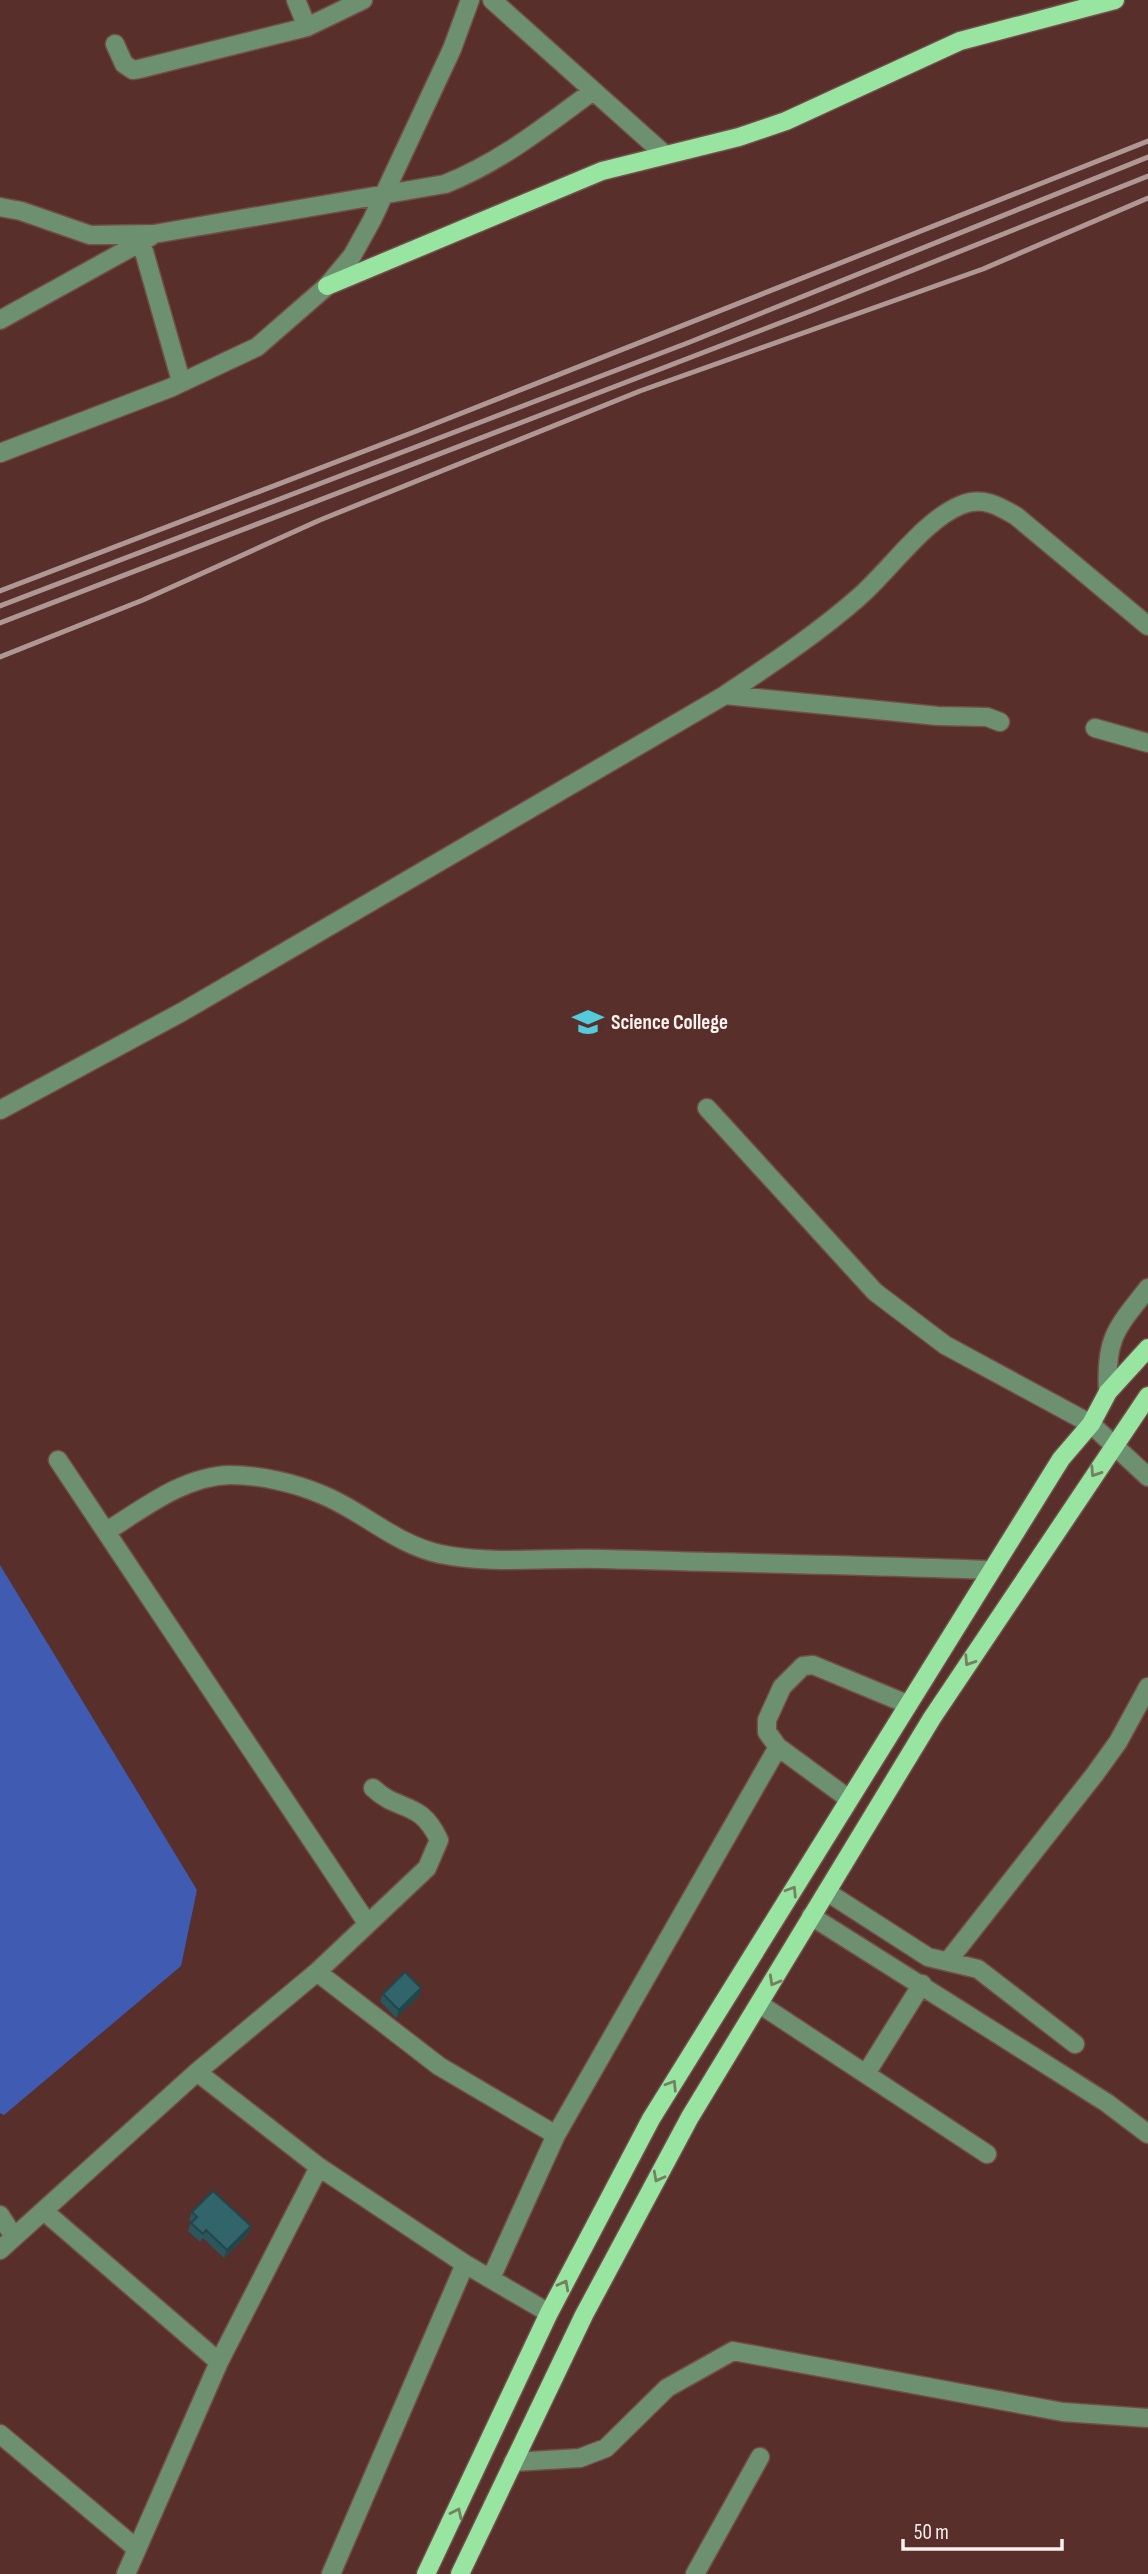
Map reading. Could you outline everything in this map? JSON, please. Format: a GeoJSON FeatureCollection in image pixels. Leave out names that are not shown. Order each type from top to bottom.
{"type":"FeatureCollection","features":[{"type":"Feature","properties":{"kind":"main road"},"geometry":{"type":"LineString","coordinates":[[327,286],[560,186],[663,153],[739,136],[786,121],[960,41],[1115,0]]}},
{"type":"Feature","properties":{"kind":"main road"},"geometry":{"type":"LineString","coordinates":[[426,2574],[549,2313],[651,2119],[1061,1459],[1091,1424],[1108,1392],[1148,1348]]}},
{"type":"Feature","properties":{"kind":"main road"},"geometry":{"type":"LineString","coordinates":[[460,2574],[584,2315],[684,2128],[761,2005],[811,1916],[932,1718],[1148,1396]]}},
{"type":"Feature","properties":{"kind":"street"},"geometry":{"type":"LineString","coordinates":[[296,0],[307,27]]}},
{"type":"Feature","properties":{"kind":"street"},"geometry":{"type":"LineString","coordinates":[[115,44],[124,64],[133,69],[307,27],[363,0]]}},
{"type":"Feature","properties":{"kind":"street"},"geometry":{"type":"LineString","coordinates":[[0,453],[181,381],[257,347],[327,286],[352,256],[452,49],[470,0]]}},
{"type":"Feature","properties":{"kind":"street"},"geometry":{"type":"LineString","coordinates":[[492,0],[663,153]]}},
{"type":"Feature","properties":{"kind":"street"},"geometry":{"type":"LineString","coordinates":[[0,207],[21,211],[90,235],[147,238],[445,184],[478,170],[515,149],[593,91]]}},
{"type":"Feature","properties":{"kind":"street"},"geometry":{"type":"LineString","coordinates":[[0,320],[147,238]]}},
{"type":"Feature","properties":{"kind":"street"},"geometry":{"type":"LineString","coordinates":[[147,238],[181,381]]}},
{"type":"Feature","properties":{"kind":"street"},"geometry":{"type":"LineString","coordinates":[[0,1111],[182,1012],[725,695],[807,640],[860,596],[943,515],[963,504],[976,501],[996,504],[1016,516],[1148,626]]}},
{"type":"Feature","properties":{"kind":"street"},"geometry":{"type":"LineString","coordinates":[[725,695],[938,716],[987,718],[1000,722]]}},
{"type":"Feature","properties":{"kind":"street"},"geometry":{"type":"LineString","coordinates":[[1096,728],[1148,743]]}},
{"type":"Feature","properties":{"kind":"street"},"geometry":{"type":"LineString","coordinates":[[707,1108],[876,1292],[945,1345],[1091,1424],[1148,1477]]}},
{"type":"Feature","properties":{"kind":"street"},"geometry":{"type":"LineString","coordinates":[[1108,1392],[1106,1357],[1111,1341],[1118,1326],[1148,1288]]}},
{"type":"Feature","properties":{"kind":"street"},"geometry":{"type":"LineString","coordinates":[[58,1460],[367,1923]]}},
{"type":"Feature","properties":{"kind":"street"},"geometry":{"type":"LineString","coordinates":[[107,1531],[160,1498],[200,1479],[231,1475],[286,1482],[324,1495],[394,1538],[439,1554],[498,1560],[582,1558],[990,1570]]}},
{"type":"Feature","properties":{"kind":"street"},"geometry":{"type":"LineString","coordinates":[[849,1799],[778,1747],[768,1732],[766,1720],[782,1687],[803,1666],[813,1665],[907,1704]]}},
{"type":"Feature","properties":{"kind":"street"},"geometry":{"type":"LineString","coordinates":[[948,1961],[1095,1774],[1118,1742],[1148,1687]]}},
{"type":"Feature","properties":{"kind":"street"},"geometry":{"type":"LineString","coordinates":[[491,2278],[556,2136],[778,1747]]}},
{"type":"Feature","properties":{"kind":"street"},"geometry":{"type":"LineString","coordinates":[[0,2250],[197,2072],[317,1972],[427,1868],[439,1840],[432,1825],[417,1810],[382,1797],[373,1788]]}},
{"type":"Feature","properties":{"kind":"street"},"geometry":{"type":"LineString","coordinates":[[827,1892],[928,1957],[978,1969],[1074,2044]]}},
{"type":"Feature","properties":{"kind":"street"},"geometry":{"type":"LineString","coordinates":[[811,1916],[1107,2103],[1148,2134]]}},
{"type":"Feature","properties":{"kind":"street"},"geometry":{"type":"LineString","coordinates":[[317,1972],[439,2066],[556,2136]]}},
{"type":"Feature","properties":{"kind":"street"},"geometry":{"type":"LineString","coordinates":[[867,2072],[922,1984]]}},
{"type":"Feature","properties":{"kind":"street"},"geometry":{"type":"LineString","coordinates":[[761,2005],[867,2072],[987,2154]]}},
{"type":"Feature","properties":{"kind":"street"},"geometry":{"type":"LineString","coordinates":[[197,2072],[319,2167],[465,2264],[549,2313]]}},
{"type":"Feature","properties":{"kind":"street"},"geometry":{"type":"LineString","coordinates":[[126,2574],[219,2362],[319,2167]]}},
{"type":"Feature","properties":{"kind":"street"},"geometry":{"type":"LineString","coordinates":[[45,2212],[219,2362]]}},
{"type":"Feature","properties":{"kind":"street"},"geometry":{"type":"LineString","coordinates":[[0,2215],[14,2238]]}},
{"type":"Feature","properties":{"kind":"street"},"geometry":{"type":"LineString","coordinates":[[331,2574],[465,2264]]}},
{"type":"Feature","properties":{"kind":"street"},"geometry":{"type":"LineString","coordinates":[[513,2462],[594,2455],[606,2448],[667,2388],[733,2351],[1063,2412],[1148,2418]]}},
{"type":"Feature","properties":{"kind":"street"},"geometry":{"type":"LineString","coordinates":[[0,2434],[137,2549]]}},
{"type":"Feature","properties":{"kind":"street"},"geometry":{"type":"LineString","coordinates":[[695,2574],[760,2458]]}},
{"type":"Feature","properties":{"kind":"water"},"geometry":{"type":"Polygon","coordinates":[[[0,1565],[197,1890],[181,1966],[4,2115],[0,2113],[0,1565]]]}},
{"type":"Feature","properties":{"kind":"building"},"geometry":{"type":"Polygon","coordinates":[[[405,1972],[421,1988],[399,2010],[383,1994],[405,1972]]]}},
{"type":"Feature","properties":{"kind":"building"},"geometry":{"type":"Polygon","coordinates":[[[213,2191],[251,2226],[227,2250],[206,2230],[203,2234],[191,2223],[197,2217],[192,2212],[213,2191]]]}},
{"type":"Feature","properties":{"kind":"railway"},"geometry":{"type":"LineString","coordinates":[[0,591],[414,432],[1148,141]]}},
{"type":"Feature","properties":{"kind":"railway"},"geometry":{"type":"LineString","coordinates":[[0,606],[690,342],[1148,157]]}},
{"type":"Feature","properties":{"kind":"railway"},"geometry":{"type":"LineString","coordinates":[[0,623],[811,311],[1148,176]]}},
{"type":"Feature","properties":{"kind":"railway"},"geometry":{"type":"LineString","coordinates":[[0,657],[143,600],[320,520],[640,391],[983,269],[1148,198]]}},
{"type":"Feature","properties":{"kind":"place","name":"Science College"},"geometry":{"type":"Point","coordinates":[588,1022]}}]}
